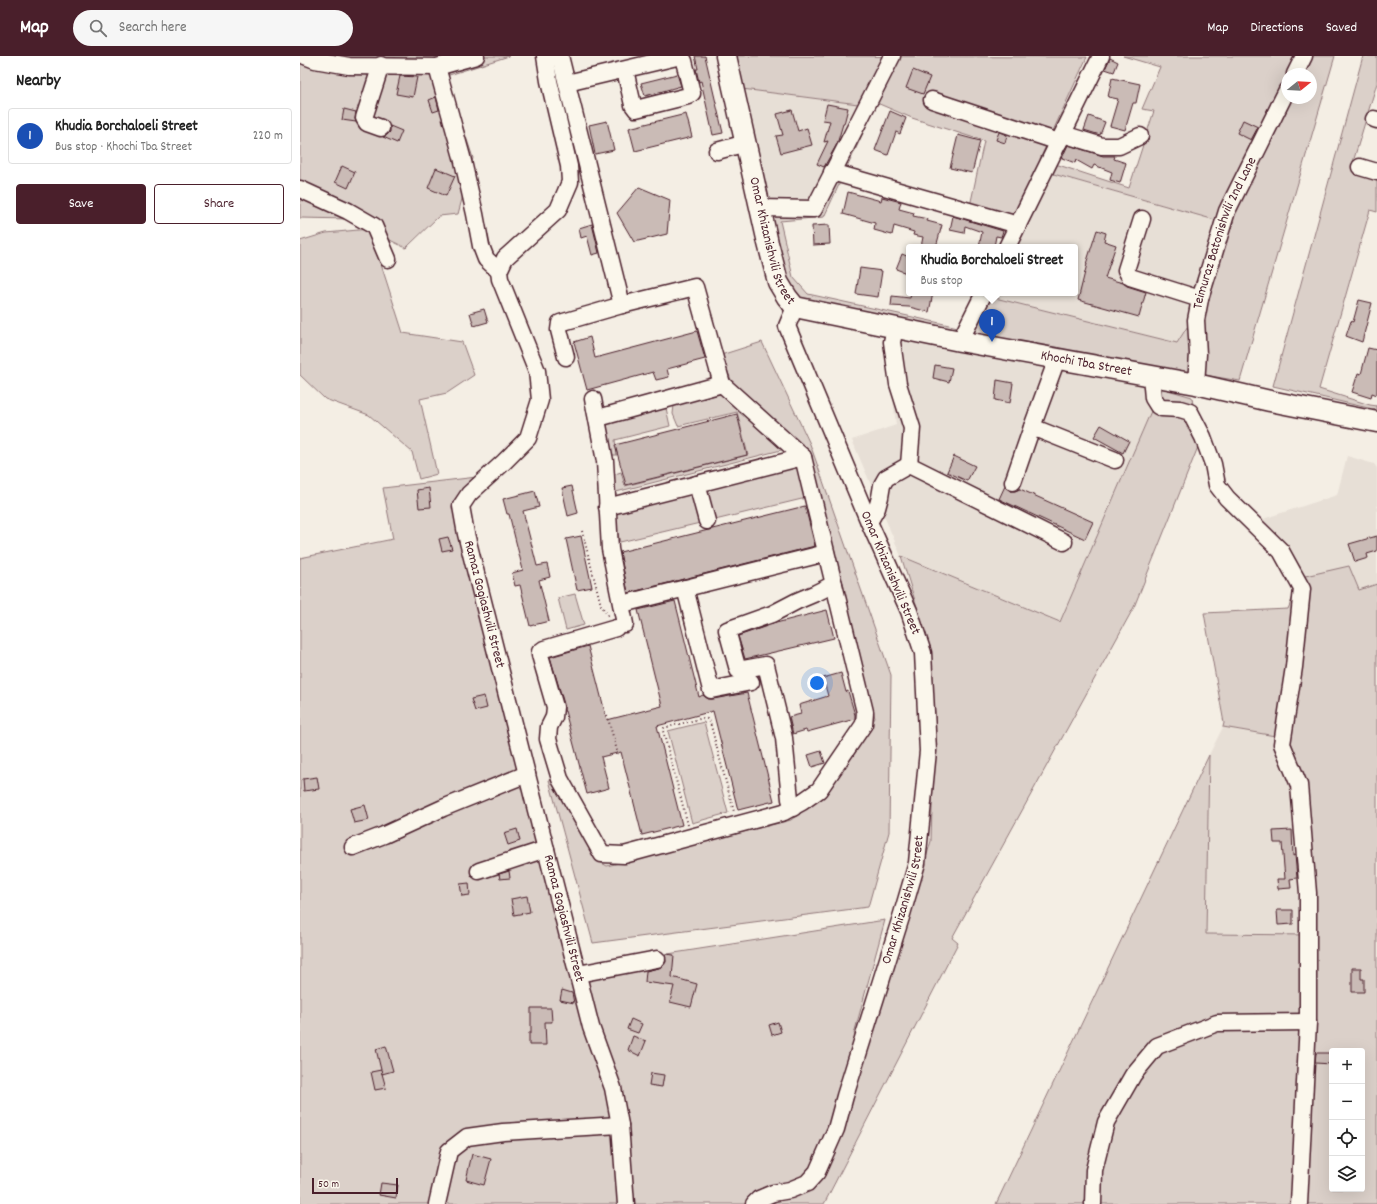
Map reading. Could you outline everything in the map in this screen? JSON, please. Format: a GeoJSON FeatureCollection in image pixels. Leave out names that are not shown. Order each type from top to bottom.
{"type":"FeatureCollection","features":[{"type":"Feature","properties":{"kind":"main road","name":"Omar Khizanishvili Street"},"geometry":{"type":"LineString","coordinates":[[726,56],[778,282],[795,307]]}},
{"type":"Feature","properties":{"kind":"main road","name":"Khochi Tba Street"},"geometry":{"type":"LineString","coordinates":[[795,307],[960,341],[1196,384],[1270,401],[1377,422]]}},
{"type":"Feature","properties":{"kind":"street"},"geometry":{"type":"LineString","coordinates":[[305,56],[315,60],[349,66],[381,65],[437,67],[476,56]]}},
{"type":"Feature","properties":{"kind":"street"},"geometry":{"type":"LineString","coordinates":[[437,67],[462,157],[481,246],[486,259],[499,270],[505,258],[558,210],[570,182],[569,166],[549,82],[545,56]]}},
{"type":"Feature","properties":{"kind":"street"},"geometry":{"type":"LineString","coordinates":[[560,56],[622,305]]}},
{"type":"Feature","properties":{"kind":"street"},"geometry":{"type":"LineString","coordinates":[[760,208],[814,209],[892,56]]}},
{"type":"Feature","properties":{"kind":"street"},"geometry":{"type":"LineString","coordinates":[[1008,244],[1101,56]]}},
{"type":"Feature","properties":{"kind":"street"},"geometry":{"type":"LineString","coordinates":[[1298,68],[1304,56]]}},
{"type":"Feature","properties":{"kind":"street"},"geometry":{"type":"LineString","coordinates":[[381,65],[364,118],[367,123],[381,128]]}},
{"type":"Feature","properties":{"kind":"street"},"geometry":{"type":"LineString","coordinates":[[567,83],[625,70]]}},
{"type":"Feature","properties":{"kind":"street"},"geometry":{"type":"LineString","coordinates":[[932,100],[1061,138],[1102,146],[1120,146],[1140,136]]}},
{"type":"Feature","properties":{"kind":"street","name":"Teimuraz Batonishvili 2nd Lane"},"geometry":{"type":"LineString","coordinates":[[1196,384],[1198,354],[1196,320],[1200,299],[1227,211],[1281,102]]}},
{"type":"Feature","properties":{"kind":"street"},"geometry":{"type":"LineString","coordinates":[[717,151],[746,143]]}},
{"type":"Feature","properties":{"kind":"street"},"geometry":{"type":"LineString","coordinates":[[1360,168],[1377,172]]}},
{"type":"Feature","properties":{"kind":"street"},"geometry":{"type":"LineString","coordinates":[[832,172],[1018,225]]}},
{"type":"Feature","properties":{"kind":"street"},"geometry":{"type":"LineString","coordinates":[[300,189],[348,211],[374,226],[388,259]]}},
{"type":"Feature","properties":{"kind":"street"},"geometry":{"type":"LineString","coordinates":[[1142,219],[1126,270],[1130,277],[1200,299]]}},
{"type":"Feature","properties":{"kind":"street","name":"Ramaz Gogiashvili Street"},"geometry":{"type":"LineString","coordinates":[[499,270],[500,279],[537,371],[540,400],[528,438],[469,494],[461,506],[466,534],[591,1027],[613,1088],[620,1125],[626,1204]]}},
{"type":"Feature","properties":{"kind":"street"},"geometry":{"type":"LineString","coordinates":[[566,357],[559,330],[560,323],[622,305],[695,287],[722,384],[803,457],[865,712],[864,724],[819,790],[793,808],[784,812],[624,855],[602,854],[560,779],[548,739],[549,727],[554,717],[555,707],[540,655],[540,652],[544,649],[620,626],[622,604],[610,548],[605,461],[594,399]]}},
{"type":"Feature","properties":{"kind":"street"},"geometry":{"type":"LineString","coordinates":[[960,341],[982,296]]}},
{"type":"Feature","properties":{"kind":"street","name":"Omar Khizanishvili Street"},"geometry":{"type":"LineString","coordinates":[[754,1204],[759,1199],[773,1193],[790,1190],[807,1183],[817,1172],[824,1159],[836,1129],[917,863],[928,751],[923,653],[909,611],[868,522],[787,326],[795,307]]}},
{"type":"Feature","properties":{"kind":"street"},"geometry":{"type":"LineString","coordinates":[[895,328],[892,342],[898,384],[912,428],[909,465]]}},
{"type":"Feature","properties":{"kind":"street"},"geometry":{"type":"LineString","coordinates":[[1012,482],[1057,359]]}},
{"type":"Feature","properties":{"kind":"street"},"geometry":{"type":"LineString","coordinates":[[1151,376],[1153,398],[1158,406],[1162,408],[1180,408],[1190,412],[1203,438],[1213,464],[1217,484],[1227,498],[1281,551],[1302,590],[1294,667],[1282,744],[1299,785],[1308,892],[1308,1022],[1300,1204]]}},
{"type":"Feature","properties":{"kind":"street"},"geometry":{"type":"LineString","coordinates":[[598,418],[722,384]]}},
{"type":"Feature","properties":{"kind":"street"},"geometry":{"type":"LineString","coordinates":[[1032,427],[1115,460]]}},
{"type":"Feature","properties":{"kind":"street"},"geometry":{"type":"LineString","coordinates":[[608,506],[803,457]]}},
{"type":"Feature","properties":{"kind":"street"},"geometry":{"type":"LineString","coordinates":[[868,522],[877,508],[882,485],[886,478],[909,465]]}},
{"type":"Feature","properties":{"kind":"street"},"geometry":{"type":"LineString","coordinates":[[909,465],[1064,542]]}},
{"type":"Feature","properties":{"kind":"street"},"geometry":{"type":"LineString","coordinates":[[697,484],[707,521]]}},
{"type":"Feature","properties":{"kind":"street"},"geometry":{"type":"LineString","coordinates":[[622,604],[826,553]]}},
{"type":"Feature","properties":{"kind":"street"},"geometry":{"type":"LineString","coordinates":[[793,808],[790,799],[784,738],[766,665],[738,670],[727,630],[772,614],[797,600],[834,584]]}},
{"type":"Feature","properties":{"kind":"street"},"geometry":{"type":"LineString","coordinates":[[685,588],[711,690],[751,682]]}},
{"type":"Feature","properties":{"kind":"street"},"geometry":{"type":"LineString","coordinates":[[353,847],[527,774]]}},
{"type":"Feature","properties":{"kind":"street"},"geometry":{"type":"LineString","coordinates":[[479,870],[546,849]]}},
{"type":"Feature","properties":{"kind":"street"},"geometry":{"type":"LineString","coordinates":[[578,974],[657,959]]}},
{"type":"Feature","properties":{"kind":"street"},"geometry":{"type":"LineString","coordinates":[[1093,1204],[1094,1170],[1106,1122],[1134,1075],[1157,1046],[1217,1023],[1308,1022]]}},
{"type":"Feature","properties":{"kind":"street"},"geometry":{"type":"LineString","coordinates":[[437,1204],[449,1151],[466,1137],[543,1129],[620,1125]]}},
{"type":"Feature","properties":{"kind":"path"},"geometry":{"type":"LineString","coordinates":[[582,531],[601,605],[620,626]]}},
{"type":"Feature","properties":{"kind":"path"},"geometry":{"type":"LineString","coordinates":[[607,715],[618,754]]}},
{"type":"Feature","properties":{"kind":"path"},"geometry":{"type":"LineString","coordinates":[[691,837],[663,731],[664,728],[703,718],[710,722],[737,825]]}},
{"type":"Feature","properties":{"kind":"shaded area"},"geometry":{"type":"Polygon","coordinates":[[[300,56],[509,56],[446,76],[473,158],[458,214],[439,216],[406,248],[370,230],[403,333],[462,342],[474,375],[447,393],[420,399],[437,474],[419,479],[412,452],[369,415],[325,399],[300,375],[300,241],[326,233],[369,229],[350,219],[300,218],[300,56]]]}},
{"type":"Feature","properties":{"kind":"shaded area"},"geometry":{"type":"Polygon","coordinates":[[[734,56],[1087,57],[1040,159],[1129,188],[1154,111],[1142,109],[1160,67],[1123,56],[1335,56],[1240,381],[882,320],[797,303],[787,287],[770,213],[819,212],[858,104],[742,89],[734,56]],[[877,103],[824,217],[780,221],[793,277],[808,294],[958,327],[974,296],[991,296],[1177,343],[1191,321],[1215,220],[1050,173],[1015,244],[1000,244],[1013,217],[970,206],[984,141],[912,118],[877,103]]]}},
{"type":"Feature","properties":{"kind":"shaded area"},"geometry":{"type":"Polygon","coordinates":[[[1363,56],[1377,56],[1377,83],[1353,162],[1377,169],[1377,212],[1370,210],[1319,389],[1377,406],[1377,410],[1273,386],[1363,56]]]}},
{"type":"Feature","properties":{"kind":"shaded area"},"geometry":{"type":"Polygon","coordinates":[[[742,89],[858,104],[819,213],[770,213],[742,89]]]}},
{"type":"Feature","properties":{"kind":"shaded area"},"geometry":{"type":"Polygon","coordinates":[[[1050,173],[1215,220],[1191,321],[1177,343],[991,297],[1078,296],[1078,244],[1015,244],[1050,173]]]}},
{"type":"Feature","properties":{"kind":"shaded area"},"geometry":{"type":"Polygon","coordinates":[[[885,334],[1161,388],[1060,622],[901,556],[852,440],[896,425],[885,334]]]}},
{"type":"Feature","properties":{"kind":"shaded area"},"geometry":{"type":"Polygon","coordinates":[[[762,342],[810,444],[891,675],[889,832],[868,907],[593,943],[549,780],[557,781],[596,860],[607,866],[791,820],[831,787],[875,718],[807,452],[732,382],[721,355],[762,342]]]}},
{"type":"Feature","properties":{"kind":"shaded area"},"geometry":{"type":"Polygon","coordinates":[[[1161,388],[1192,397],[1198,447],[1134,607],[952,938],[958,943],[824,1204],[300,1204],[300,558],[393,539],[383,488],[477,477],[455,505],[572,969],[885,920],[854,1034],[869,1032],[909,915],[931,841],[935,714],[928,642],[901,556],[1060,622],[1161,388]]]}},
{"type":"Feature","properties":{"kind":"shaded area"},"geometry":{"type":"Polygon","coordinates":[[[724,393],[785,449],[616,492],[612,489],[612,475],[621,472],[625,486],[748,455],[737,412],[678,426],[673,414],[674,405],[724,393]]]}},
{"type":"Feature","properties":{"kind":"shaded area"},"geometry":{"type":"Polygon","coordinates":[[[662,407],[666,408],[670,426],[615,440],[617,455],[611,455],[607,425],[610,420],[662,407]]]}},
{"type":"Feature","properties":{"kind":"shaded area"},"geometry":{"type":"Polygon","coordinates":[[[1347,456],[1374,464],[1377,468],[1377,584],[1359,590],[1301,577],[1263,519],[1337,495],[1347,456]]]}},
{"type":"Feature","properties":{"kind":"shaded area"},"geometry":{"type":"Polygon","coordinates":[[[798,464],[806,498],[715,520],[707,487],[798,464]]]}},
{"type":"Feature","properties":{"kind":"shaded area"},"geometry":{"type":"Polygon","coordinates":[[[692,488],[700,523],[620,542],[611,507],[692,488]]]}},
{"type":"Feature","properties":{"kind":"shaded area"},"geometry":{"type":"Polygon","coordinates":[[[1349,566],[1359,590],[1377,584],[1377,1204],[996,1204],[1209,755],[1206,934],[1309,935],[1316,933],[1301,781],[1281,737],[1223,727],[1224,723],[1204,613],[1288,609],[1301,577],[1349,566]]]}},
{"type":"Feature","properties":{"kind":"shaded area"},"geometry":{"type":"Polygon","coordinates":[[[575,594],[584,625],[566,630],[558,598],[575,594]]]}},
{"type":"Feature","properties":{"kind":"shaded area"},"geometry":{"type":"Polygon","coordinates":[[[704,722],[728,813],[692,823],[668,731],[704,722]]]}},
{"type":"Feature","properties":{"kind":"shaded area"},"geometry":{"type":"Polygon","coordinates":[[[1223,727],[1281,737],[1301,781],[1309,935],[1206,934],[1209,755],[1223,727]]]}},
{"type":"Feature","properties":{"kind":"building"},"geometry":{"type":"Polygon","coordinates":[[[695,56],[705,56],[723,133],[713,135],[701,81],[699,82],[696,69],[698,69],[695,56]]]}},
{"type":"Feature","properties":{"kind":"building"},"geometry":{"type":"Polygon","coordinates":[[[1110,58],[1118,62],[1114,72],[1105,69],[1110,58]]]}},
{"type":"Feature","properties":{"kind":"building"},"geometry":{"type":"Polygon","coordinates":[[[913,70],[930,77],[923,94],[906,88],[913,70]]]}},
{"type":"Feature","properties":{"kind":"building"},"geometry":{"type":"Polygon","coordinates":[[[677,74],[681,86],[645,96],[641,83],[677,74]]]}},
{"type":"Feature","properties":{"kind":"building"},"geometry":{"type":"Polygon","coordinates":[[[400,76],[417,77],[413,97],[396,94],[400,76]]]}},
{"type":"Feature","properties":{"kind":"building"},"geometry":{"type":"Polygon","coordinates":[[[1112,78],[1140,84],[1136,103],[1133,103],[1125,130],[1110,126],[1118,99],[1108,97],[1112,78]]]}},
{"type":"Feature","properties":{"kind":"building"},"geometry":{"type":"Polygon","coordinates":[[[436,97],[439,110],[433,112],[429,100],[436,97]]]}},
{"type":"Feature","properties":{"kind":"building"},"geometry":{"type":"Polygon","coordinates":[[[827,104],[848,108],[837,144],[824,167],[817,164],[828,141],[824,142],[830,121],[823,120],[827,104]]]}},
{"type":"Feature","properties":{"kind":"building"},"geometry":{"type":"Polygon","coordinates":[[[344,109],[356,112],[356,122],[342,120],[344,109]]]}},
{"type":"Feature","properties":{"kind":"building"},"geometry":{"type":"Polygon","coordinates":[[[792,110],[798,131],[807,128],[812,145],[781,153],[776,136],[783,135],[777,114],[792,110]]]}},
{"type":"Feature","properties":{"kind":"building"},"geometry":{"type":"Polygon","coordinates":[[[890,111],[906,118],[900,134],[896,132],[888,155],[875,150],[890,111]]]}},
{"type":"Feature","properties":{"kind":"building"},"geometry":{"type":"Polygon","coordinates":[[[686,114],[692,137],[635,151],[629,128],[686,114]]]}},
{"type":"Feature","properties":{"kind":"building"},"geometry":{"type":"Polygon","coordinates":[[[1089,116],[1105,122],[1100,135],[1084,130],[1089,116]]]}},
{"type":"Feature","properties":{"kind":"building"},"geometry":{"type":"Polygon","coordinates":[[[1243,120],[1258,127],[1251,140],[1237,133],[1243,120]]]}},
{"type":"Feature","properties":{"kind":"building"},"geometry":{"type":"Polygon","coordinates":[[[607,121],[614,150],[595,154],[589,125],[607,121]]]}},
{"type":"Feature","properties":{"kind":"building"},"geometry":{"type":"Polygon","coordinates":[[[390,126],[402,131],[397,143],[383,137],[390,132],[390,126]]]}},
{"type":"Feature","properties":{"kind":"building"},"geometry":{"type":"Polygon","coordinates":[[[999,132],[1007,135],[1005,143],[996,140],[999,132]]]}},
{"type":"Feature","properties":{"kind":"building"},"geometry":{"type":"Polygon","coordinates":[[[958,135],[980,141],[972,173],[950,168],[958,135]]]}},
{"type":"Feature","properties":{"kind":"building"},"geometry":{"type":"Polygon","coordinates":[[[1068,145],[1103,156],[1115,156],[1114,159],[1126,163],[1120,183],[1110,180],[1112,172],[1094,165],[1092,169],[1076,160],[1075,163],[1062,158],[1068,145]]]}},
{"type":"Feature","properties":{"kind":"building"},"geometry":{"type":"Polygon","coordinates":[[[342,166],[355,172],[348,188],[335,182],[342,166]]]}},
{"type":"Feature","properties":{"kind":"building"},"geometry":{"type":"Polygon","coordinates":[[[436,168],[455,176],[446,196],[428,188],[436,168]]]}},
{"type":"Feature","properties":{"kind":"building"},"geometry":{"type":"Polygon","coordinates":[[[639,187],[670,200],[667,234],[634,242],[617,213],[639,187]]]}},
{"type":"Feature","properties":{"kind":"building"},"geometry":{"type":"Polygon","coordinates":[[[848,192],[881,201],[882,197],[901,202],[899,209],[914,213],[913,216],[928,219],[927,221],[942,225],[937,244],[922,244],[923,237],[913,235],[914,232],[894,226],[892,235],[874,230],[875,223],[843,214],[848,192]]]}},
{"type":"Feature","properties":{"kind":"building"},"geometry":{"type":"Polygon","coordinates":[[[953,216],[1003,231],[1001,237],[996,236],[995,244],[980,244],[982,232],[965,226],[964,233],[950,230],[953,216]]]}},
{"type":"Feature","properties":{"kind":"building"},"geometry":{"type":"Polygon","coordinates":[[[592,224],[599,253],[592,255],[587,236],[581,238],[579,228],[592,224]]]}},
{"type":"Feature","properties":{"kind":"building"},"geometry":{"type":"Polygon","coordinates":[[[829,225],[830,244],[813,245],[812,226],[829,225]]]}},
{"type":"Feature","properties":{"kind":"building"},"geometry":{"type":"Polygon","coordinates":[[[1097,230],[1106,233],[1104,241],[1116,245],[1105,278],[1146,292],[1139,317],[1078,300],[1086,264],[1097,230]]]}},
{"type":"Feature","properties":{"kind":"building"},"geometry":{"type":"Polygon","coordinates":[[[902,254],[906,256],[906,273],[896,269],[902,254]]]}},
{"type":"Feature","properties":{"kind":"building"},"geometry":{"type":"Polygon","coordinates":[[[860,268],[882,271],[878,297],[856,294],[860,268]]]}},
{"type":"Feature","properties":{"kind":"building"},"geometry":{"type":"Polygon","coordinates":[[[892,296],[910,298],[910,296],[932,296],[929,312],[909,307],[891,306],[892,296]]]}},
{"type":"Feature","properties":{"kind":"building"},"geometry":{"type":"Polygon","coordinates":[[[1359,300],[1372,303],[1362,342],[1346,336],[1351,321],[1353,322],[1359,300]]]}},
{"type":"Feature","properties":{"kind":"building"},"geometry":{"type":"Polygon","coordinates":[[[484,309],[488,322],[474,326],[470,313],[484,309]]]}},
{"type":"Feature","properties":{"kind":"building"},"geometry":{"type":"Polygon","coordinates":[[[697,331],[705,359],[667,369],[669,377],[656,380],[653,372],[587,390],[574,342],[590,337],[595,358],[697,331]]]}},
{"type":"Feature","properties":{"kind":"building"},"geometry":{"type":"Polygon","coordinates":[[[1368,348],[1377,350],[1377,395],[1372,393],[1371,398],[1352,392],[1358,373],[1361,374],[1368,348]]]}},
{"type":"Feature","properties":{"kind":"building"},"geometry":{"type":"Polygon","coordinates":[[[935,365],[952,368],[949,382],[933,378],[935,365]]]}},
{"type":"Feature","properties":{"kind":"building"},"geometry":{"type":"Polygon","coordinates":[[[997,380],[1013,383],[1010,403],[995,400],[997,380]]]}},
{"type":"Feature","properties":{"kind":"building"},"geometry":{"type":"Polygon","coordinates":[[[737,414],[747,455],[626,485],[615,445],[737,414]]]}},
{"type":"Feature","properties":{"kind":"building"},"geometry":{"type":"Polygon","coordinates":[[[1101,425],[1129,441],[1123,453],[1094,437],[1101,425]]]}},
{"type":"Feature","properties":{"kind":"building"},"geometry":{"type":"Polygon","coordinates":[[[954,456],[975,466],[967,481],[947,472],[954,456]]]}},
{"type":"Feature","properties":{"kind":"building"},"geometry":{"type":"Polygon","coordinates":[[[572,486],[578,513],[568,516],[562,488],[572,486]]]}},
{"type":"Feature","properties":{"kind":"building"},"geometry":{"type":"Polygon","coordinates":[[[1005,486],[1010,491],[1020,489],[1093,522],[1085,539],[999,499],[1005,486]]]}},
{"type":"Feature","properties":{"kind":"building"},"geometry":{"type":"Polygon","coordinates":[[[429,488],[431,507],[419,508],[417,490],[429,488]]]}},
{"type":"Feature","properties":{"kind":"building"},"geometry":{"type":"Polygon","coordinates":[[[535,491],[539,507],[523,511],[537,566],[547,564],[550,577],[539,580],[549,621],[530,626],[520,585],[515,586],[512,573],[523,570],[509,514],[507,514],[503,499],[535,491]]]}},
{"type":"Feature","properties":{"kind":"building"},"geometry":{"type":"Polygon","coordinates":[[[805,506],[815,546],[628,593],[620,552],[805,506]]]}},
{"type":"Feature","properties":{"kind":"building"},"geometry":{"type":"Polygon","coordinates":[[[581,536],[592,587],[577,590],[566,539],[581,536]]]}},
{"type":"Feature","properties":{"kind":"building"},"geometry":{"type":"Polygon","coordinates":[[[1377,536],[1377,551],[1367,554],[1368,558],[1355,562],[1349,544],[1377,536]]]}},
{"type":"Feature","properties":{"kind":"building"},"geometry":{"type":"Polygon","coordinates":[[[448,537],[452,549],[442,551],[439,539],[448,537]]]}},
{"type":"Feature","properties":{"kind":"building"},"geometry":{"type":"Polygon","coordinates":[[[675,601],[699,697],[703,695],[708,699],[713,699],[747,693],[774,801],[738,810],[713,711],[657,726],[682,825],[642,835],[621,752],[601,757],[609,788],[587,794],[564,711],[564,704],[550,657],[588,646],[607,720],[662,706],[638,610],[675,601]]]}},
{"type":"Feature","properties":{"kind":"building"},"geometry":{"type":"Polygon","coordinates":[[[827,610],[834,638],[745,659],[738,636],[776,623],[827,610]]]}},
{"type":"Feature","properties":{"kind":"building"},"geometry":{"type":"Polygon","coordinates":[[[841,673],[846,692],[848,691],[855,719],[807,732],[806,730],[793,734],[789,717],[801,714],[799,705],[828,696],[823,678],[841,673]]]}},
{"type":"Feature","properties":{"kind":"building"},"geometry":{"type":"Polygon","coordinates":[[[484,696],[487,708],[475,711],[471,699],[484,696]]]}},
{"type":"Feature","properties":{"kind":"building"},"geometry":{"type":"Polygon","coordinates":[[[821,751],[825,763],[812,767],[808,755],[821,751]]]}},
{"type":"Feature","properties":{"kind":"building"},"geometry":{"type":"Polygon","coordinates":[[[317,777],[319,789],[304,791],[303,779],[317,777]]]}},
{"type":"Feature","properties":{"kind":"building"},"geometry":{"type":"Polygon","coordinates":[[[365,805],[369,820],[354,823],[350,809],[365,805]]]}},
{"type":"Feature","properties":{"kind":"building"},"geometry":{"type":"Polygon","coordinates":[[[517,829],[520,841],[508,845],[504,833],[517,829]]]}},
{"type":"Feature","properties":{"kind":"building"},"geometry":{"type":"Polygon","coordinates":[[[1292,830],[1293,856],[1295,855],[1297,878],[1290,879],[1291,888],[1278,889],[1277,879],[1285,879],[1282,843],[1274,843],[1273,831],[1292,830]]]}},
{"type":"Feature","properties":{"kind":"building"},"geometry":{"type":"Polygon","coordinates":[[[509,871],[510,878],[500,879],[499,874],[509,871]]]}},
{"type":"Feature","properties":{"kind":"building"},"geometry":{"type":"Polygon","coordinates":[[[469,883],[470,895],[462,896],[460,884],[469,883]]]}},
{"type":"Feature","properties":{"kind":"building"},"geometry":{"type":"Polygon","coordinates":[[[527,896],[530,912],[514,915],[511,899],[527,896]]]}},
{"type":"Feature","properties":{"kind":"building"},"geometry":{"type":"Polygon","coordinates":[[[1277,910],[1293,910],[1293,924],[1278,925],[1277,910]]]}},
{"type":"Feature","properties":{"kind":"building"},"geometry":{"type":"Polygon","coordinates":[[[665,954],[674,955],[672,977],[697,984],[691,1007],[670,1002],[674,986],[645,982],[646,971],[663,966],[666,962],[665,954]]]}},
{"type":"Feature","properties":{"kind":"building"},"geometry":{"type":"Polygon","coordinates":[[[1352,968],[1361,968],[1361,979],[1364,979],[1364,992],[1352,992],[1352,968]]]}},
{"type":"Feature","properties":{"kind":"building"},"geometry":{"type":"Polygon","coordinates":[[[562,990],[572,993],[574,1003],[560,1000],[562,990]]]}},
{"type":"Feature","properties":{"kind":"building"},"geometry":{"type":"Polygon","coordinates":[[[531,1008],[551,1008],[552,1022],[545,1022],[546,1045],[529,1045],[529,1033],[531,1033],[531,1008]]]}},
{"type":"Feature","properties":{"kind":"building"},"geometry":{"type":"Polygon","coordinates":[[[631,1019],[642,1024],[638,1033],[627,1029],[631,1019]]]}},
{"type":"Feature","properties":{"kind":"building"},"geometry":{"type":"Polygon","coordinates":[[[778,1022],[781,1032],[772,1035],[769,1025],[778,1022]]]}},
{"type":"Feature","properties":{"kind":"building"},"geometry":{"type":"Polygon","coordinates":[[[633,1036],[646,1041],[640,1056],[628,1050],[633,1036]]]}},
{"type":"Feature","properties":{"kind":"building"},"geometry":{"type":"Polygon","coordinates":[[[386,1046],[393,1071],[382,1074],[376,1049],[386,1046]]]}},
{"type":"Feature","properties":{"kind":"building"},"geometry":{"type":"Polygon","coordinates":[[[1316,1053],[1329,1053],[1329,1064],[1315,1063],[1316,1053]]]}},
{"type":"Feature","properties":{"kind":"building"},"geometry":{"type":"Polygon","coordinates":[[[381,1070],[386,1088],[375,1090],[371,1072],[381,1070]]]}},
{"type":"Feature","properties":{"kind":"building"},"geometry":{"type":"Polygon","coordinates":[[[651,1073],[664,1075],[662,1087],[649,1085],[651,1073]]]}},
{"type":"Feature","properties":{"kind":"building"},"geometry":{"type":"Polygon","coordinates":[[[472,1154],[491,1159],[484,1185],[466,1180],[472,1154]]]}},
{"type":"Feature","properties":{"kind":"building"},"geometry":{"type":"Polygon","coordinates":[[[381,1183],[398,1185],[396,1198],[379,1195],[381,1183]]]}},
{"type":"Feature","properties":{"kind":"place","name":"Khudia Borchaloeli Street"},"geometry":{"type":"Point","coordinates":[992,342]}}]}
